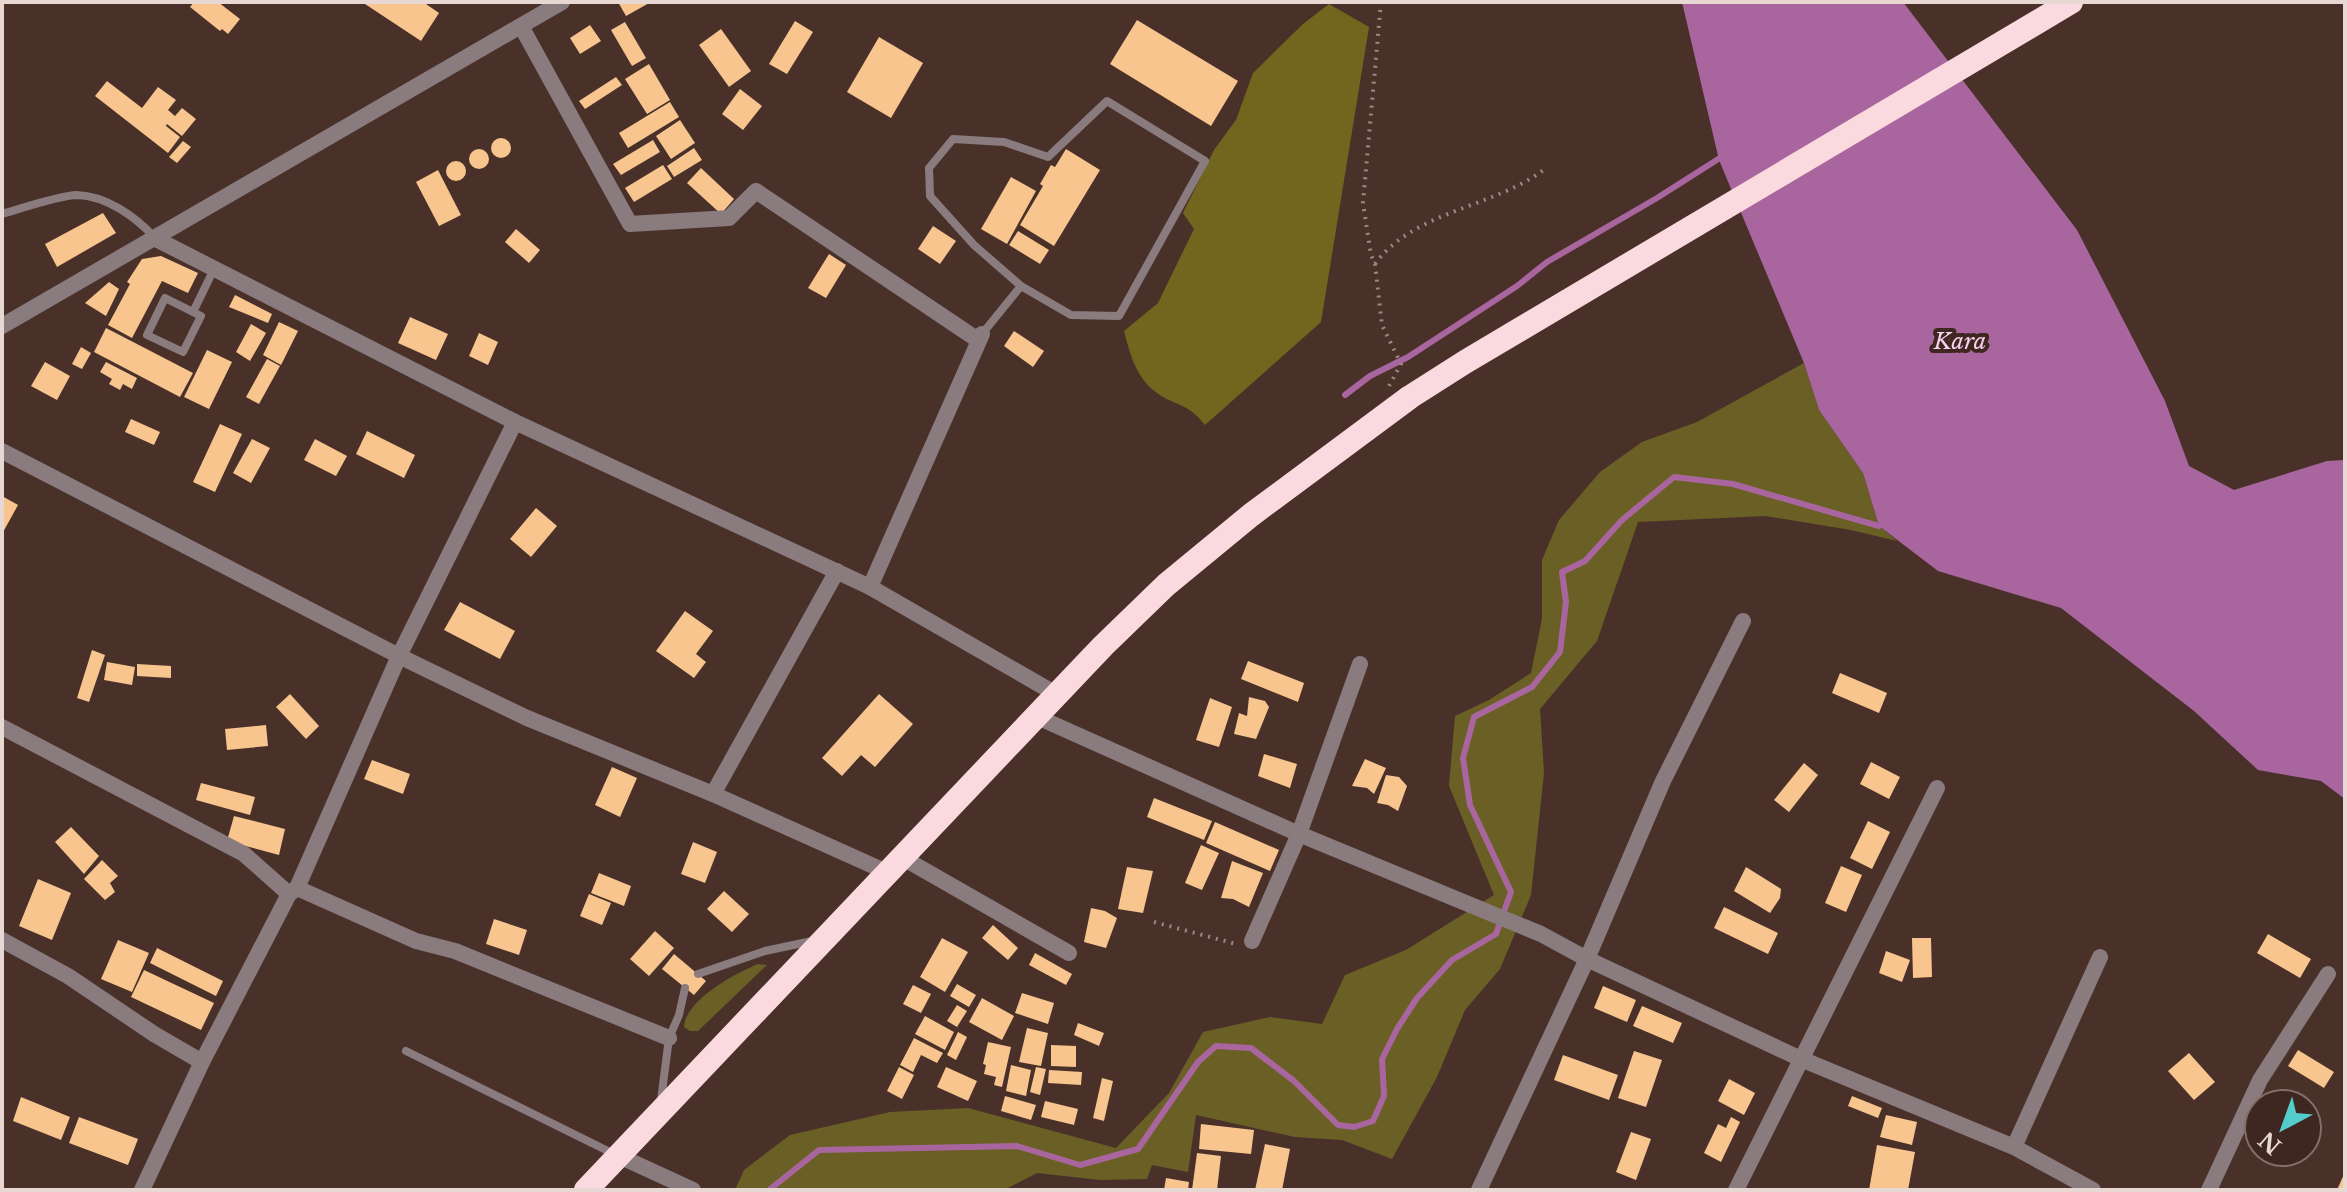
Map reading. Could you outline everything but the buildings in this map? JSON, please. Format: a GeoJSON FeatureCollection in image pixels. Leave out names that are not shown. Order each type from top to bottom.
{"type":"FeatureCollection","features":[{"type":"Feature","properties":{"kind":"highway"},"geometry":{"type":"LineString","coordinates":[[586,1190],[1056,694],[1166,585],[1251,515],[1349,440],[1465,362],[2071,2]]}},
{"type":"Feature","properties":{"kind":"street"},"geometry":{"type":"LineString","coordinates":[[2,326],[562,2]]}},
{"type":"Feature","properties":{"kind":"street"},"geometry":{"type":"LineString","coordinates":[[521,26],[630,224],[729,218],[756,191],[980,337],[870,587]]}},
{"type":"Feature","properties":{"kind":"street"},"geometry":{"type":"LineString","coordinates":[[156,239],[515,422],[870,587],[1056,694]]}},
{"type":"Feature","properties":{"kind":"street"},"geometry":{"type":"LineString","coordinates":[[142,1190],[202,1062],[293,891],[399,656],[515,422]]}},
{"type":"Feature","properties":{"kind":"street"},"geometry":{"type":"LineString","coordinates":[[2,451],[399,656],[527,718],[896,865],[1069,953]]}},
{"type":"Feature","properties":{"kind":"street"},"geometry":{"type":"LineString","coordinates":[[713,794],[837,571]]}},
{"type":"Feature","properties":{"kind":"street"},"geometry":{"type":"LineString","coordinates":[[1479,1190],[1587,959],[1663,781],[1743,621]]}},
{"type":"Feature","properties":{"kind":"street"},"geometry":{"type":"LineString","coordinates":[[1252,941],[1299,834],[1360,664]]}},
{"type":"Feature","properties":{"kind":"street"},"geometry":{"type":"LineString","coordinates":[[1035,716],[1299,834],[1541,934],[1587,959],[1801,1059],[2014,1147],[2093,1190]]}},
{"type":"Feature","properties":{"kind":"street"},"geometry":{"type":"LineString","coordinates":[[2,727],[244,854],[293,891],[416,941],[455,951],[669,1038]]}},
{"type":"Feature","properties":{"kind":"street"},"geometry":{"type":"LineString","coordinates":[[1736,1190],[1937,788]]}},
{"type":"Feature","properties":{"kind":"street"},"geometry":{"type":"LineString","coordinates":[[2,940],[68,976],[202,1062]]}},
{"type":"Feature","properties":{"kind":"street"},"geometry":{"type":"LineString","coordinates":[[2014,1147],[2100,957]]}},
{"type":"Feature","properties":{"kind":"street"},"geometry":{"type":"LineString","coordinates":[[2209,1190],[2260,1080],[2328,974]]}},
{"type":"Feature","properties":{"kind":"street"},"geometry":{"type":"LineString","coordinates":[[619,1156],[693,1190]]}},
{"type":"Feature","properties":{"kind":"lane"},"geometry":{"type":"LineString","coordinates":[[1107,101],[1205,161],[1119,316],[1071,315],[1021,286],[974,245],[930,196],[929,168],[953,139],[1004,142],[1048,157],[1107,101]]}},
{"type":"Feature","properties":{"kind":"lane"},"geometry":{"type":"LineString","coordinates":[[2,214],[76,195],[108,203],[139,221],[156,239]]}},
{"type":"Feature","properties":{"kind":"lane"},"geometry":{"type":"LineString","coordinates":[[193,312],[214,269]]}},
{"type":"Feature","properties":{"kind":"lane"},"geometry":{"type":"LineString","coordinates":[[980,337],[1021,286]]}},
{"type":"Feature","properties":{"kind":"lane"},"geometry":{"type":"LineString","coordinates":[[165,298],[193,312],[201,316],[183,352],[147,335],[165,298]]}},
{"type":"Feature","properties":{"kind":"lane"},"geometry":{"type":"LineString","coordinates":[[698,974],[765,951],[826,938]]}},
{"type":"Feature","properties":{"kind":"lane"},"geometry":{"type":"LineString","coordinates":[[660,1113],[669,1038],[679,1015],[685,988]]}},
{"type":"Feature","properties":{"kind":"lane"},"geometry":{"type":"LineString","coordinates":[[406,1051],[619,1156]]}},
{"type":"Feature","properties":{"kind":"path"},"geometry":{"type":"LineString","coordinates":[[1381,2],[1363,203],[1375,264],[1382,325],[1400,362]]}},
{"type":"Feature","properties":{"kind":"path"},"geometry":{"type":"LineString","coordinates":[[1375,264],[1386,249],[1404,237],[1437,219],[1518,187],[1546,168]]}},
{"type":"Feature","properties":{"kind":"path"},"geometry":{"type":"LineString","coordinates":[[1154,922],[1227,943],[1244,946],[1252,941]]}},
{"type":"Feature","properties":{"kind":"shaded area"},"geometry":{"type":"Polygon","coordinates":[[[1329,4],[1369,27],[1321,322],[1205,425],[1193,412],[1150,387],[1139,373],[1124,331],[1158,303],[1194,229],[1183,213],[1214,150],[1236,120],[1253,73],[1303,24],[1329,4]]]}},
{"type":"Feature","properties":{"kind":"shaded area"},"geometry":{"type":"Polygon","coordinates":[[[1804,363],[1819,410],[1863,473],[1879,526],[1897,541],[1765,516],[1638,522],[1597,641],[1540,709],[1544,773],[1531,895],[1500,969],[1465,1010],[1437,1077],[1392,1159],[1342,1140],[1295,1137],[1196,1115],[1188,1172],[1152,1165],[1147,1179],[1100,1180],[1037,1173],[1004,1190],[735,1190],[744,1170],[790,1135],[890,1112],[968,1108],[1116,1148],[1169,1093],[1203,1032],[1270,1017],[1322,1024],[1345,975],[1406,950],[1494,895],[1449,786],[1455,716],[1489,700],[1531,673],[1542,619],[1542,560],[1559,520],[1600,472],[1642,442],[1697,422],[1804,363]]]}},
{"type":"Feature","properties":{"kind":"shaded area"},"geometry":{"type":"Polygon","coordinates":[[[758,964],[767,965],[698,1031],[684,1027],[693,1007],[702,998],[725,981],[758,964]]]}},
{"type":"Feature","properties":{"kind":"water","name":"Kara"},"geometry":{"type":"Polygon","coordinates":[[[1682,2],[1903,2],[2077,230],[2165,401],[2189,466],[2234,490],[2327,461],[2345,460],[2345,799],[2321,781],[2258,770],[2194,711],[2061,608],[1938,571],[1879,526],[1863,473],[1819,410],[1804,363],[1719,160],[1682,2]]]}},
{"type":"Feature","properties":{"kind":"waterway"},"geometry":{"type":"LineString","coordinates":[[1345,395],[1370,376],[1408,357],[1517,286],[1547,262],[1723,156]]}},
{"type":"Feature","properties":{"kind":"waterway"},"geometry":{"type":"LineString","coordinates":[[769,1190],[819,1150],[1017,1146],[1080,1165],[1138,1149],[1198,1062],[1216,1046],[1251,1048],[1294,1081],[1338,1125],[1354,1127],[1373,1121],[1384,1096],[1382,1059],[1397,1029],[1417,998],[1452,960],[1496,934],[1511,892],[1470,805],[1463,758],[1474,717],[1532,687],[1560,652],[1566,602],[1562,572],[1585,561],[1622,520],[1674,477],[1733,484],[1879,526]]}}]}
